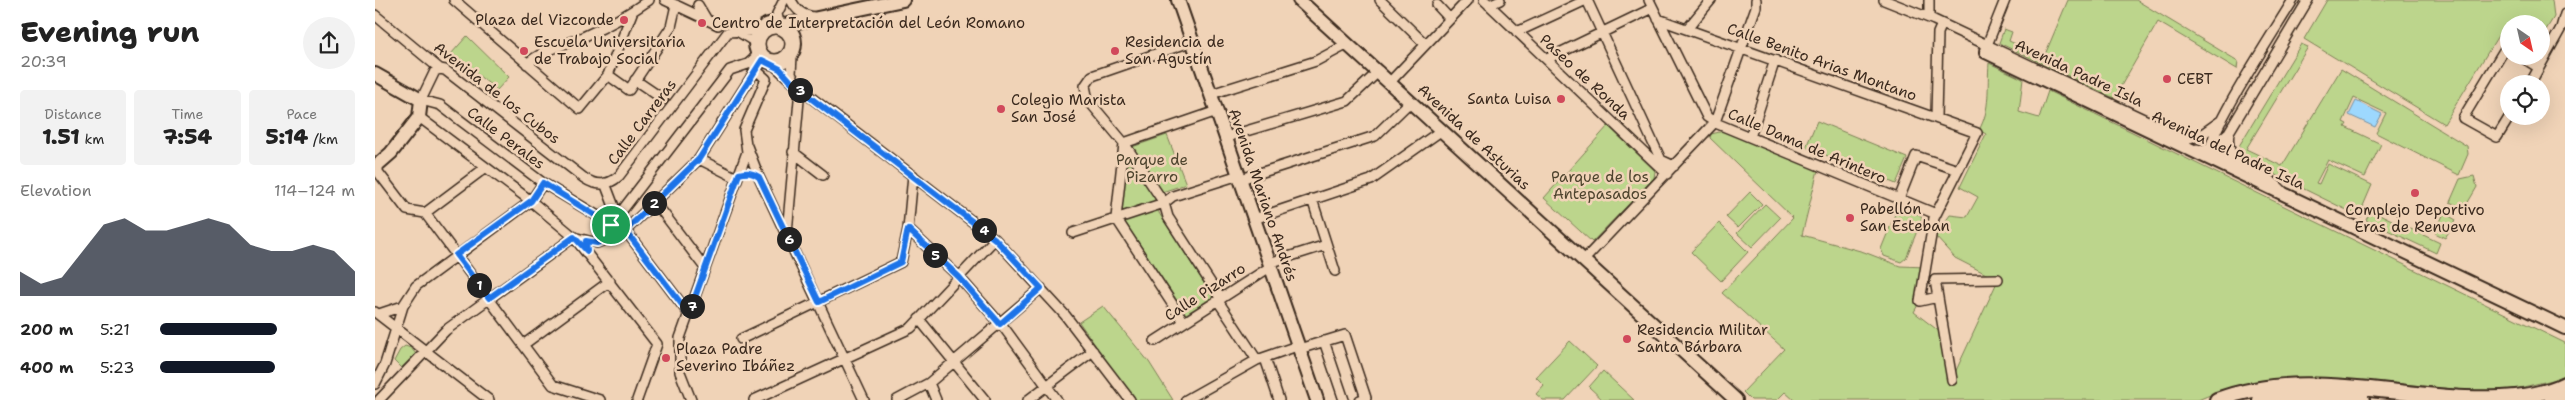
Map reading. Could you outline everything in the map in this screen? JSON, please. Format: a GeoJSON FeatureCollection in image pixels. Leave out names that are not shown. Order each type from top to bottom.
{"type":"FeatureCollection","features":[{"type":"Feature","properties":{"kind":"main road"},"geometry":{"type":"LineString","coordinates":[[785,29],[796,46],[792,56],[783,62],[762,62],[758,36],[767,25],[785,29],[813,17],[902,0]]}},
{"type":"Feature","properties":{"kind":"main road","name":"Avenida Mariano Andrés"},"geometry":{"type":"LineString","coordinates":[[1178,0],[1317,400]]}},
{"type":"Feature","properties":{"kind":"main road","name":"Avenida de Asturias"},"geometry":{"type":"LineString","coordinates":[[1304,1],[1348,44],[1736,400]]}},
{"type":"Feature","properties":{"kind":"main road","name":"Avenida del Padre Isla"},"geometry":{"type":"LineString","coordinates":[[1987,45],[1986,52],[2168,140],[2236,167],[2285,195],[2565,328]]}},
{"type":"Feature","properties":{"kind":"main road"},"geometry":{"type":"LineString","coordinates":[[376,73],[421,100],[419,118],[391,153],[377,166]]}},
{"type":"Feature","properties":{"kind":"main road"},"geometry":{"type":"LineString","coordinates":[[2217,400],[2245,392],[2287,385],[2318,385],[2484,399],[2523,396],[2565,384]]}},
{"type":"Feature","properties":{"kind":"main road"},"geometry":{"type":"LineString","coordinates":[[2260,400],[2291,396],[2362,400]]}},
{"type":"Feature","properties":{"kind":"main road"},"geometry":{"type":"LineString","coordinates":[[2552,400],[2565,396]]}},
{"type":"Feature","properties":{"kind":"street"},"geometry":{"type":"LineString","coordinates":[[454,0],[580,109],[608,75],[640,5]]}},
{"type":"Feature","properties":{"kind":"street"},"geometry":{"type":"LineString","coordinates":[[665,0],[719,26],[758,36]]}},
{"type":"Feature","properties":{"kind":"street"},"geometry":{"type":"LineString","coordinates":[[783,0],[777,14],[785,29]]}},
{"type":"Feature","properties":{"kind":"street"},"geometry":{"type":"LineString","coordinates":[[791,0],[795,8],[805,16],[813,17]]}},
{"type":"Feature","properties":{"kind":"street"},"geometry":{"type":"LineString","coordinates":[[1380,0],[1425,44]]}},
{"type":"Feature","properties":{"kind":"street"},"geometry":{"type":"LineString","coordinates":[[1390,82],[1468,0]]}},
{"type":"Feature","properties":{"kind":"street"},"geometry":{"type":"LineString","coordinates":[[1487,2],[1500,0]]}},
{"type":"Feature","properties":{"kind":"street"},"geometry":{"type":"LineString","coordinates":[[1517,32],[1586,0],[1661,160],[1674,166]]}},
{"type":"Feature","properties":{"kind":"street"},"geometry":{"type":"LineString","coordinates":[[1687,29],[1711,0]]}},
{"type":"Feature","properties":{"kind":"street","name":"Avenida del Padre Isla"},"geometry":{"type":"LineString","coordinates":[[1884,0],[1943,24],[1987,45]]}},
{"type":"Feature","properties":{"kind":"street"},"geometry":{"type":"LineString","coordinates":[[1929,0],[1929,18]]}},
{"type":"Feature","properties":{"kind":"street"},"geometry":{"type":"LineString","coordinates":[[1987,45],[2005,0]]}},
{"type":"Feature","properties":{"kind":"street"},"geometry":{"type":"LineString","coordinates":[[2236,167],[2212,156],[2209,150],[2222,120],[2293,0]]}},
{"type":"Feature","properties":{"kind":"street"},"geometry":{"type":"LineString","coordinates":[[2168,140],[2179,140],[2202,151],[2209,150],[2229,132],[2309,0]]}},
{"type":"Feature","properties":{"kind":"street"},"geometry":{"type":"LineString","coordinates":[[695,14],[699,2]]}},
{"type":"Feature","properties":{"kind":"street"},"geometry":{"type":"LineString","coordinates":[[699,2],[707,20]]}},
{"type":"Feature","properties":{"kind":"street","name":"Paseo de Ronda"},"geometry":{"type":"LineString","coordinates":[[1487,2],[1667,174]]}},
{"type":"Feature","properties":{"kind":"street"},"geometry":{"type":"LineString","coordinates":[[1547,59],[1602,33],[1651,4]]}},
{"type":"Feature","properties":{"kind":"street","name":"Calle Dama de Arintero"},"geometry":{"type":"LineString","coordinates":[[1651,4],[1707,117],[1750,137],[1936,214]]}},
{"type":"Feature","properties":{"kind":"street"},"geometry":{"type":"LineString","coordinates":[[1583,260],[1715,122],[1743,48],[1757,4]]}},
{"type":"Feature","properties":{"kind":"street"},"geometry":{"type":"LineString","coordinates":[[527,64],[549,50],[596,32],[640,5]]}},
{"type":"Feature","properties":{"kind":"street"},"geometry":{"type":"LineString","coordinates":[[608,75],[629,90],[671,27],[676,5]]}},
{"type":"Feature","properties":{"kind":"street"},"geometry":{"type":"LineString","coordinates":[[1437,5],[1450,18]]}},
{"type":"Feature","properties":{"kind":"street"},"geometry":{"type":"LineString","coordinates":[[2535,75],[2563,27],[2565,14]]}},
{"type":"Feature","properties":{"kind":"street","name":"Avenida de los Cubos"},"geometry":{"type":"LineString","coordinates":[[375,15],[440,69],[445,70],[584,178],[597,184],[605,184]]}},
{"type":"Feature","properties":{"kind":"street","name":"Calle Benito Arias Montano"},"geometry":{"type":"LineString","coordinates":[[1658,19],[1977,133],[1958,170]]}},
{"type":"Feature","properties":{"kind":"street"},"geometry":{"type":"LineString","coordinates":[[1936,117],[1939,34],[1943,24]]}},
{"type":"Feature","properties":{"kind":"street","name":"Calle Carreras"},"geometry":{"type":"LineString","coordinates":[[605,184],[619,176],[733,31]]}},
{"type":"Feature","properties":{"kind":"street"},"geometry":{"type":"LineString","coordinates":[[1193,41],[1092,76],[1085,86],[1088,100],[1124,143],[1164,203],[1168,217],[1219,300],[1261,359],[1279,400]]}},
{"type":"Feature","properties":{"kind":"street"},"geometry":{"type":"LineString","coordinates":[[1211,94],[1316,61],[1348,44]]}},
{"type":"Feature","properties":{"kind":"street","name":"Avenida Padre Isla"},"geometry":{"type":"LineString","coordinates":[[1987,45],[2188,138],[2209,150]]}},
{"type":"Feature","properties":{"kind":"street"},"geometry":{"type":"LineString","coordinates":[[787,233],[799,89],[791,74],[792,56]]}},
{"type":"Feature","properties":{"kind":"street"},"geometry":{"type":"LineString","coordinates":[[2500,57],[2463,118],[2497,137],[2504,125]]}},
{"type":"Feature","properties":{"kind":"street"},"geometry":{"type":"LineString","coordinates":[[1750,137],[1775,60]]}},
{"type":"Feature","properties":{"kind":"street"},"geometry":{"type":"LineString","coordinates":[[691,400],[680,372],[680,341],[747,152],[744,130],[766,79],[762,62]]}},
{"type":"Feature","properties":{"kind":"street"},"geometry":{"type":"LineString","coordinates":[[586,246],[624,232],[699,159],[762,62]]}},
{"type":"Feature","properties":{"kind":"street"},"geometry":{"type":"LineString","coordinates":[[611,225],[730,70],[762,62],[995,239],[1041,288],[1093,351],[1130,400]]}},
{"type":"Feature","properties":{"kind":"street"},"geometry":{"type":"LineString","coordinates":[[2534,65],[2539,68]]}},
{"type":"Feature","properties":{"kind":"street"},"geometry":{"type":"LineString","coordinates":[[421,100],[435,71],[440,69]]}},
{"type":"Feature","properties":{"kind":"street"},"geometry":{"type":"LineString","coordinates":[[1226,137],[1347,101],[1379,72]]}},
{"type":"Feature","properties":{"kind":"street"},"geometry":{"type":"LineString","coordinates":[[635,80],[663,99]]}},
{"type":"Feature","properties":{"kind":"street","name":"Calle Perales"},"geometry":{"type":"LineString","coordinates":[[421,100],[440,104],[543,183],[629,235],[689,314]]}},
{"type":"Feature","properties":{"kind":"street"},"geometry":{"type":"LineString","coordinates":[[1073,233],[1164,203],[1173,196],[1375,136],[1411,101]]}},
{"type":"Feature","properties":{"kind":"street"},"geometry":{"type":"LineString","coordinates":[[1124,143],[1217,111]]}},
{"type":"Feature","properties":{"kind":"street"},"geometry":{"type":"LineString","coordinates":[[419,118],[531,201],[586,246],[657,344],[637,400]]}},
{"type":"Feature","properties":{"kind":"street"},"geometry":{"type":"LineString","coordinates":[[2188,138],[2201,135],[2222,120]]}},
{"type":"Feature","properties":{"kind":"street"},"geometry":{"type":"LineString","coordinates":[[1632,139],[1641,136],[1647,127]]}},
{"type":"Feature","properties":{"kind":"street"},"geometry":{"type":"LineString","coordinates":[[1254,219],[1371,180],[1442,130]]}},
{"type":"Feature","properties":{"kind":"street"},"geometry":{"type":"LineString","coordinates":[[2229,132],[2229,150],[2236,167]]}},
{"type":"Feature","properties":{"kind":"street"},"geometry":{"type":"LineString","coordinates":[[746,142],[759,177],[864,400]]}},
{"type":"Feature","properties":{"kind":"street"},"geometry":{"type":"LineString","coordinates":[[1124,143],[1116,218],[1184,322]]}},
{"type":"Feature","properties":{"kind":"street"},"geometry":{"type":"LineString","coordinates":[[793,152],[823,175]]}},
{"type":"Feature","properties":{"kind":"street"},"geometry":{"type":"LineString","coordinates":[[1899,199],[1916,156],[1958,170],[1936,214],[1920,301],[1938,297]]}},
{"type":"Feature","properties":{"kind":"street"},"geometry":{"type":"LineString","coordinates":[[699,159],[738,176],[753,173],[759,177]]}},
{"type":"Feature","properties":{"kind":"street"},"geometry":{"type":"LineString","coordinates":[[377,166],[378,172],[407,210],[425,212],[485,168]]}},
{"type":"Feature","properties":{"kind":"street"},"geometry":{"type":"LineString","coordinates":[[741,339],[901,262],[908,229],[913,175]]}},
{"type":"Feature","properties":{"kind":"street"},"geometry":{"type":"LineString","coordinates":[[375,384],[385,364],[403,306],[421,281],[531,201],[543,183]]}},
{"type":"Feature","properties":{"kind":"street"},"geometry":{"type":"LineString","coordinates":[[605,184],[618,217]]}},
{"type":"Feature","properties":{"kind":"street"},"geometry":{"type":"LineString","coordinates":[[1312,199],[1335,271]]}},
{"type":"Feature","properties":{"kind":"street"},"geometry":{"type":"LineString","coordinates":[[655,202],[705,268]]}},
{"type":"Feature","properties":{"kind":"street"},"geometry":{"type":"LineString","coordinates":[[425,212],[553,385],[601,400]]}},
{"type":"Feature","properties":{"kind":"street"},"geometry":{"type":"LineString","coordinates":[[908,229],[959,277],[1000,324],[1057,400]]}},
{"type":"Feature","properties":{"kind":"street"},"geometry":{"type":"LineString","coordinates":[[379,400],[440,336],[574,237]]}},
{"type":"Feature","properties":{"kind":"street"},"geometry":{"type":"LineString","coordinates":[[761,399],[911,328],[995,239]]}},
{"type":"Feature","properties":{"kind":"street","name":"Calle Pizarro"},"geometry":{"type":"LineString","coordinates":[[1155,341],[1270,265],[1326,245]]}},
{"type":"Feature","properties":{"kind":"street"},"geometry":{"type":"LineString","coordinates":[[1952,380],[1935,280],[1998,280]]}},
{"type":"Feature","properties":{"kind":"street"},"geometry":{"type":"LineString","coordinates":[[523,345],[610,281]]}},
{"type":"Feature","properties":{"kind":"street"},"geometry":{"type":"LineString","coordinates":[[897,400],[929,384],[957,362],[1041,288]]}},
{"type":"Feature","properties":{"kind":"street"},"geometry":{"type":"LineString","coordinates":[[377,313],[403,306]]}},
{"type":"Feature","properties":{"kind":"street"},"geometry":{"type":"LineString","coordinates":[[377,313],[489,400]]}},
{"type":"Feature","properties":{"kind":"street"},"geometry":{"type":"LineString","coordinates":[[919,319],[957,362],[985,400]]}},
{"type":"Feature","properties":{"kind":"street"},"geometry":{"type":"LineString","coordinates":[[1186,400],[1261,359],[1345,335],[1366,398],[1361,400]]}},
{"type":"Feature","properties":{"kind":"street"},"geometry":{"type":"LineString","coordinates":[[439,360],[437,350],[440,336]]}},
{"type":"Feature","properties":{"kind":"street"},"geometry":{"type":"LineString","coordinates":[[1324,341],[1344,400]]}},
{"type":"Feature","properties":{"kind":"street"},"geometry":{"type":"LineString","coordinates":[[1028,400],[1093,351]]}},
{"type":"Feature","properties":{"kind":"street"},"geometry":{"type":"LineString","coordinates":[[929,384],[936,400]]}},
{"type":"Feature","properties":{"kind":"green space"},"geometry":{"type":"Polygon","coordinates":[[[2068,0],[2136,0],[2238,61],[2237,69],[2158,22],[2114,98],[1999,43],[2004,29],[2012,32],[2009,41],[2044,57],[2068,0]]]}},
{"type":"Feature","properties":{"kind":"green space"},"geometry":{"type":"Polygon","coordinates":[[[2327,0],[2552,0],[2554,17],[2550,23],[2550,15],[2500,15],[2500,35],[2444,124],[2304,39],[2327,0]]]}},
{"type":"Feature","properties":{"kind":"green space"},"geometry":{"type":"Polygon","coordinates":[[[467,36],[509,77],[497,90],[451,54],[467,36]]]}},
{"type":"Feature","properties":{"kind":"green space"},"geometry":{"type":"Polygon","coordinates":[[[2301,44],[2308,47],[2246,149],[2282,166],[2341,69],[2467,146],[2468,154],[2459,175],[2376,133],[2386,113],[2354,98],[2343,122],[2347,124],[2345,127],[2381,144],[2365,177],[2328,160],[2316,183],[2319,184],[2328,164],[2372,185],[2363,206],[2366,208],[2361,217],[2243,159],[2239,146],[2301,44]]]}},
{"type":"Feature","properties":{"kind":"green space"},"geometry":{"type":"Polygon","coordinates":[[[1989,63],[2023,79],[2019,112],[2039,118],[2048,91],[2565,343],[2565,377],[2515,389],[2489,391],[2342,379],[2305,378],[2269,381],[2233,388],[2198,400],[1794,400],[1785,392],[1777,400],[1751,400],[1743,392],[1784,349],[1722,293],[1793,218],[1710,138],[1711,134],[1724,131],[1818,170],[1802,235],[1864,252],[1900,266],[1926,267],[1920,301],[1914,312],[1944,335],[1953,377],[1998,280],[1955,258],[1935,236],[1950,215],[1967,217],[1978,197],[1960,187],[1986,134],[1979,130],[1987,106],[1989,63]]]}},
{"type":"Feature","properties":{"kind":"green space"},"geometry":{"type":"Polygon","coordinates":[[[1817,121],[1907,158],[1896,184],[1806,147],[1817,121]]]}},
{"type":"Feature","properties":{"kind":"green space","name":"Parque de los Antepasados"},"geometry":{"type":"Polygon","coordinates":[[[1608,126],[1655,171],[1654,178],[1592,242],[1544,198],[1608,126]]]}},
{"type":"Feature","properties":{"kind":"green space","name":"Parque de Pizarro"},"geometry":{"type":"Polygon","coordinates":[[[1167,135],[1186,184],[1156,194],[1159,213],[1213,297],[1186,314],[1125,222],[1121,212],[1129,148],[1167,135]]]}},
{"type":"Feature","properties":{"kind":"green space"},"geometry":{"type":"Polygon","coordinates":[[[2474,176],[2477,187],[2464,209],[2450,202],[2460,179],[2474,176]]]}},
{"type":"Feature","properties":{"kind":"green space"},"geometry":{"type":"Polygon","coordinates":[[[1750,192],[1762,204],[1738,228],[1726,217],[1750,192]]]}},
{"type":"Feature","properties":{"kind":"green space"},"geometry":{"type":"Polygon","coordinates":[[[1765,204],[1780,218],[1752,247],[1737,233],[1765,204]]]}},
{"type":"Feature","properties":{"kind":"green space"},"geometry":{"type":"Polygon","coordinates":[[[1904,208],[1920,215],[1922,219],[1906,258],[1901,262],[1884,256],[1881,249],[1896,212],[1904,208]]]}},
{"type":"Feature","properties":{"kind":"green space"},"geometry":{"type":"Polygon","coordinates":[[[2371,210],[2440,243],[2436,253],[2366,220],[2371,210]]]}},
{"type":"Feature","properties":{"kind":"green space"},"geometry":{"type":"Polygon","coordinates":[[[2444,213],[2456,220],[2445,238],[2435,233],[2444,213]]]}},
{"type":"Feature","properties":{"kind":"green space"},"geometry":{"type":"Polygon","coordinates":[[[1719,223],[1748,252],[1721,281],[1691,252],[1719,223]]]}},
{"type":"Feature","properties":{"kind":"green space"},"geometry":{"type":"Polygon","coordinates":[[[1103,306],[1149,362],[1173,400],[1134,400],[1079,322],[1103,306]]]}},
{"type":"Feature","properties":{"kind":"green space"},"geometry":{"type":"Polygon","coordinates":[[[1570,341],[1597,366],[1565,400],[1543,400],[1536,394],[1544,385],[1536,377],[1570,341]]]}},
{"type":"Feature","properties":{"kind":"green space"},"geometry":{"type":"Polygon","coordinates":[[[405,346],[411,348],[416,354],[401,368],[394,361],[400,350],[405,346]]]}},
{"type":"Feature","properties":{"kind":"green space"},"geometry":{"type":"Polygon","coordinates":[[[1603,371],[1634,400],[1603,400],[1589,387],[1603,371]]]}},
{"type":"Feature","properties":{"kind":"water"},"geometry":{"type":"Polygon","coordinates":[[[2356,101],[2382,114],[2375,127],[2349,115],[2356,101]]]}},
{"type":"Feature","properties":{"kind":"place","name":"Plaza del Vizconde"},"geometry":{"type":"Point","coordinates":[624,20]}},
{"type":"Feature","properties":{"kind":"place","name":"Centro de Interpretación del León Romano"},"geometry":{"type":"Point","coordinates":[702,23]}},
{"type":"Feature","properties":{"kind":"place","name":"Escuela Universitaria de Trabajo Social"},"geometry":{"type":"Point","coordinates":[524,51]}},
{"type":"Feature","properties":{"kind":"place","name":"Residencia de San Agustín"},"geometry":{"type":"Point","coordinates":[1115,51]}},
{"type":"Feature","properties":{"kind":"place","name":"CEBT"},"geometry":{"type":"Point","coordinates":[2167,79]}},
{"type":"Feature","properties":{"kind":"place","name":"Santa Luisa"},"geometry":{"type":"Point","coordinates":[1561,99]}},
{"type":"Feature","properties":{"kind":"place","name":"Colegio Marista San José"},"geometry":{"type":"Point","coordinates":[1001,109]}},
{"type":"Feature","properties":{"kind":"place","name":"Complejo Deportivo Eras de Renueva"},"geometry":{"type":"Point","coordinates":[2415,193]}},
{"type":"Feature","properties":{"kind":"place","name":"Pabellón San Esteban"},"geometry":{"type":"Point","coordinates":[1850,218]}},
{"type":"Feature","properties":{"kind":"place","name":"Residencia Militar Santa Bárbara"},"geometry":{"type":"Point","coordinates":[1627,339]}},
{"type":"Feature","properties":{"kind":"place","name":"Plaza Padre Severino Ibáñez"},"geometry":{"type":"Point","coordinates":[666,358]}},
{"type":"Feature","properties":{"kind":"route"},"geometry":{"type":"LineString","coordinates":[[611,225],[543,183],[531,201],[456,255],[489,298],[574,237],[587,251],[586,241],[597,243],[624,232],[699,159],[762,60],[780,69],[795,86],[995,239],[1041,288],[1000,324],[959,277],[908,229],[901,262],[819,302],[759,177],[753,173],[744,172],[739,174],[689,314],[629,235],[624,232],[611,225]]}}]}
